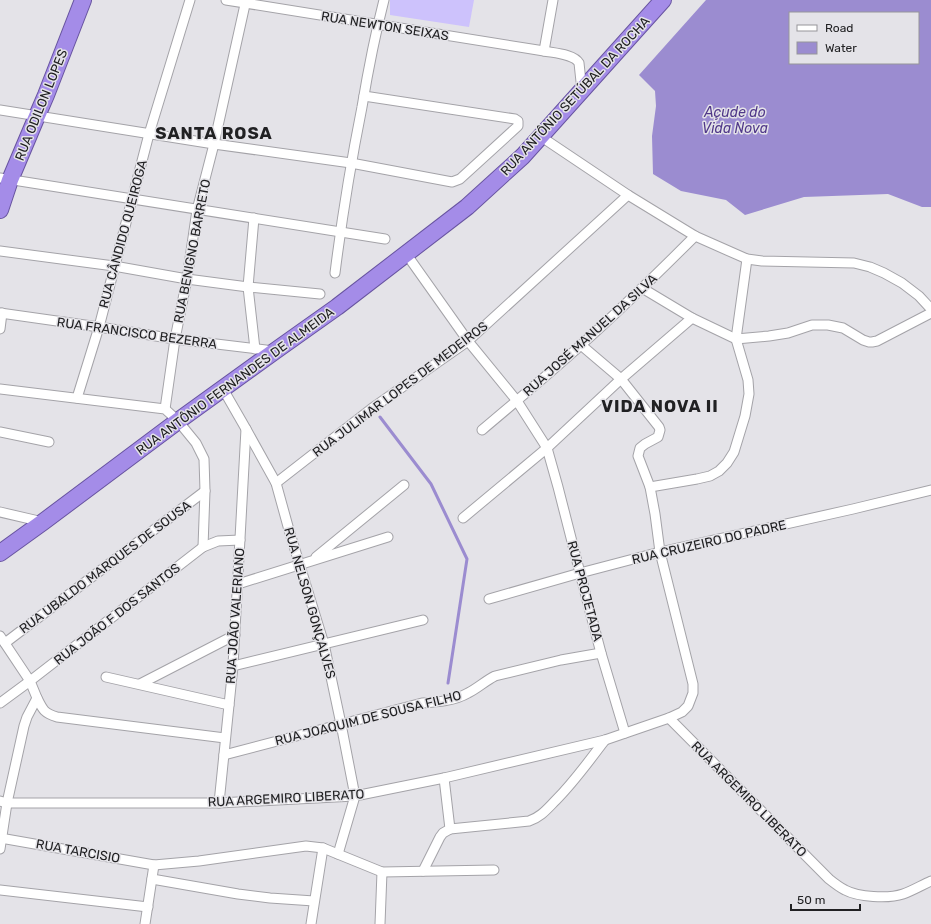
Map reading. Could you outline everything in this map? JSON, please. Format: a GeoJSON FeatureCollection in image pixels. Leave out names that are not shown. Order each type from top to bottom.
{"type":"FeatureCollection","features":[{"type":"Feature","properties":{"kind":"highway","name":"RUA ODILON LOPES"},"geometry":{"type":"LineString","coordinates":[[0,210],[5,179],[37,116],[83,0]]}},
{"type":"Feature","properties":{"kind":"highway","name":"RUA ANTÔNIO SETÚBAL DA ROCHA"},"geometry":{"type":"LineString","coordinates":[[467,207],[522,156],[663,0]]}},
{"type":"Feature","properties":{"kind":"highway","name":"RUA ANTÔNIO FERNANDES DE ALMEIDA"},"geometry":{"type":"LineString","coordinates":[[0,553],[178,421],[337,308],[467,207]]}},
{"type":"Feature","properties":{"kind":"street","name":"RUA CÂNDIDO QUEIROGA"},"geometry":{"type":"LineString","coordinates":[[77,398],[99,327],[149,134],[190,0]]}},
{"type":"Feature","properties":{"kind":"street","name":"RUA NEWTON SEIXAS"},"geometry":{"type":"LineString","coordinates":[[226,0],[246,2],[570,56],[577,59],[579,63],[582,91]]}},
{"type":"Feature","properties":{"kind":"street"},"geometry":{"type":"LineString","coordinates":[[335,273],[351,163],[384,0]]}},
{"type":"Feature","properties":{"kind":"street"},"geometry":{"type":"LineString","coordinates":[[544,51],[553,0]]}},
{"type":"Feature","properties":{"kind":"street","name":"RUA BENIGNO BARRETO"},"geometry":{"type":"LineString","coordinates":[[165,409],[175,339],[187,279],[197,210],[214,144],[246,2]]}},
{"type":"Feature","properties":{"kind":"street"},"geometry":{"type":"LineString","coordinates":[[0,110],[214,144],[351,163],[452,182],[460,179],[518,126],[518,121],[515,119],[364,96]]}},
{"type":"Feature","properties":{"kind":"street"},"geometry":{"type":"LineString","coordinates":[[540,136],[628,195],[695,236],[747,259],[762,261],[854,263],[870,267],[902,283],[931,309]]}},
{"type":"Feature","properties":{"kind":"street"},"geometry":{"type":"LineString","coordinates":[[5,179],[385,239]]}},
{"type":"Feature","properties":{"kind":"street","name":"RUA JULIMAR LOPES DE MEDEIROS"},"geometry":{"type":"LineString","coordinates":[[276,483],[371,409],[468,340],[628,195]]}},
{"type":"Feature","properties":{"kind":"street"},"geometry":{"type":"LineString","coordinates":[[254,218],[248,287],[255,349]]}},
{"type":"Feature","properties":{"kind":"street","name":"RUA JOSÉ MANUEL DA SILVA"},"geometry":{"type":"LineString","coordinates":[[482,430],[581,345],[695,236]]}},
{"type":"Feature","properties":{"kind":"street"},"geometry":{"type":"LineString","coordinates":[[0,251],[114,266],[187,279],[320,294]]}},
{"type":"Feature","properties":{"kind":"street","name":"RUA PROJETADA"},"geometry":{"type":"LineString","coordinates":[[407,255],[468,340],[517,401],[546,448],[558,487],[601,652],[625,733]]}},
{"type":"Feature","properties":{"kind":"street"},"geometry":{"type":"LineString","coordinates":[[650,488],[710,476],[719,471],[727,463],[734,452],[740,438],[749,394],[748,380],[736,339],[747,259]]}},
{"type":"Feature","properties":{"kind":"street"},"geometry":{"type":"LineString","coordinates":[[642,288],[692,318],[736,339],[788,333],[812,325],[828,325],[843,328],[863,340],[872,342],[877,341],[931,313]]}},
{"type":"Feature","properties":{"kind":"street"},"geometry":{"type":"LineString","coordinates":[[0,329],[1,313]]}},
{"type":"Feature","properties":{"kind":"street","name":"RUA FRANCISCO BEZERRA"},"geometry":{"type":"LineString","coordinates":[[1,313],[175,339],[275,351]]}},
{"type":"Feature","properties":{"kind":"street"},"geometry":{"type":"LineString","coordinates":[[463,518],[546,448],[692,318]]}},
{"type":"Feature","properties":{"kind":"street"},"geometry":{"type":"LineString","coordinates":[[581,345],[622,379]]}},
{"type":"Feature","properties":{"kind":"street","name":"RUA ARGEMIRO LIBERATO"},"geometry":{"type":"LineString","coordinates":[[3,802],[219,803],[355,796],[444,778],[605,740],[682,712],[688,706],[693,693],[694,684],[660,552],[650,488],[638,456],[640,448],[644,444],[658,437],[660,430],[622,379]]}},
{"type":"Feature","properties":{"kind":"street"},"geometry":{"type":"LineString","coordinates":[[0,389],[165,409],[178,421],[196,443],[204,459],[205,491],[203,547]]}},
{"type":"Feature","properties":{"kind":"street","name":"RUA NELSON GONÇALVES"},"geometry":{"type":"LineString","coordinates":[[223,389],[276,483],[324,644],[355,796],[338,854]]}},
{"type":"Feature","properties":{"kind":"street","name":"RUA JOÃO VALERIANO"},"geometry":{"type":"LineString","coordinates":[[219,803],[233,666],[246,429]]}},
{"type":"Feature","properties":{"kind":"street"},"geometry":{"type":"LineString","coordinates":[[0,432],[49,442]]}},
{"type":"Feature","properties":{"kind":"street"},"geometry":{"type":"LineString","coordinates":[[312,560],[404,485]]}},
{"type":"Feature","properties":{"kind":"street","name":"RUA CRUZEIRO DO PADRE"},"geometry":{"type":"LineString","coordinates":[[489,599],[660,552],[931,490]]}},
{"type":"Feature","properties":{"kind":"street","name":"RUA UBALDO MARQUES DE SOUSA"},"geometry":{"type":"LineString","coordinates":[[2,640],[205,491]]}},
{"type":"Feature","properties":{"kind":"street"},"geometry":{"type":"LineString","coordinates":[[0,512],[43,522]]}},
{"type":"Feature","properties":{"kind":"street"},"geometry":{"type":"LineString","coordinates":[[238,584],[388,537]]}},
{"type":"Feature","properties":{"kind":"street","name":"RUA JOÃO F DOS SANTOS"},"geometry":{"type":"LineString","coordinates":[[0,703],[203,547],[218,542],[240,540]]}},
{"type":"Feature","properties":{"kind":"street"},"geometry":{"type":"LineString","coordinates":[[233,666],[423,620]]}},
{"type":"Feature","properties":{"kind":"street"},"geometry":{"type":"LineString","coordinates":[[140,684],[235,635]]}},
{"type":"Feature","properties":{"kind":"street"},"geometry":{"type":"LineString","coordinates":[[2,640],[30,681],[44,711],[50,715],[225,738]]}},
{"type":"Feature","properties":{"kind":"street","name":"RUA JOAQUIM DE SOUSA FILHO"},"geometry":{"type":"LineString","coordinates":[[224,755],[422,703],[442,702],[468,693],[486,680],[502,674],[601,652]]}},
{"type":"Feature","properties":{"kind":"street"},"geometry":{"type":"LineString","coordinates":[[106,677],[229,705]]}},
{"type":"Feature","properties":{"kind":"street"},"geometry":{"type":"LineString","coordinates":[[0,849],[3,802],[24,726],[37,698]]}},
{"type":"Feature","properties":{"kind":"street","name":"RUA ARGEMIRO LIBERATO"},"geometry":{"type":"LineString","coordinates":[[668,718],[829,880],[846,890],[868,896],[882,897],[903,894],[931,881]]}},
{"type":"Feature","properties":{"kind":"street"},"geometry":{"type":"LineString","coordinates":[[423,871],[440,837],[443,833],[450,829],[529,821],[542,814],[580,774],[605,740]]}},
{"type":"Feature","properties":{"kind":"street"},"geometry":{"type":"LineString","coordinates":[[444,778],[450,829]]}},
{"type":"Feature","properties":{"kind":"street","name":"RUA TARCISIO"},"geometry":{"type":"LineString","coordinates":[[1,838],[154,865],[199,861],[306,846],[324,848],[382,872]]}},
{"type":"Feature","properties":{"kind":"street"},"geometry":{"type":"LineString","coordinates":[[311,924],[324,848]]}},
{"type":"Feature","properties":{"kind":"street"},"geometry":{"type":"LineString","coordinates":[[146,924],[154,865]]}},
{"type":"Feature","properties":{"kind":"street"},"geometry":{"type":"LineString","coordinates":[[380,924],[382,872],[494,870]]}},
{"type":"Feature","properties":{"kind":"street"},"geometry":{"type":"LineString","coordinates":[[152,880],[238,894],[314,901]]}},
{"type":"Feature","properties":{"kind":"street"},"geometry":{"type":"LineString","coordinates":[[0,890],[148,907]]}},
{"type":"Feature","properties":{"kind":"shaded area"},"geometry":{"type":"Polygon","coordinates":[[[390,0],[474,0],[469,27],[390,15],[390,0]]]}},
{"type":"Feature","properties":{"kind":"water","name":"Açude do Vida Nova"},"geometry":{"type":"Polygon","coordinates":[[[706,0],[931,0],[931,207],[922,207],[888,194],[804,197],[745,215],[726,200],[681,191],[653,174],[652,136],[656,106],[655,91],[639,75],[706,0]]]}},
{"type":"Feature","properties":{"kind":"waterway"},"geometry":{"type":"LineString","coordinates":[[380,417],[431,484],[467,559],[448,683]]}},
{"type":"Feature","properties":{"kind":"district","name":"SANTA ROSA"},"geometry":{"type":"Point","coordinates":[214,133]}},
{"type":"Feature","properties":{"kind":"district","name":"VIDA NOVA II"},"geometry":{"type":"Point","coordinates":[660,406]}}]}
